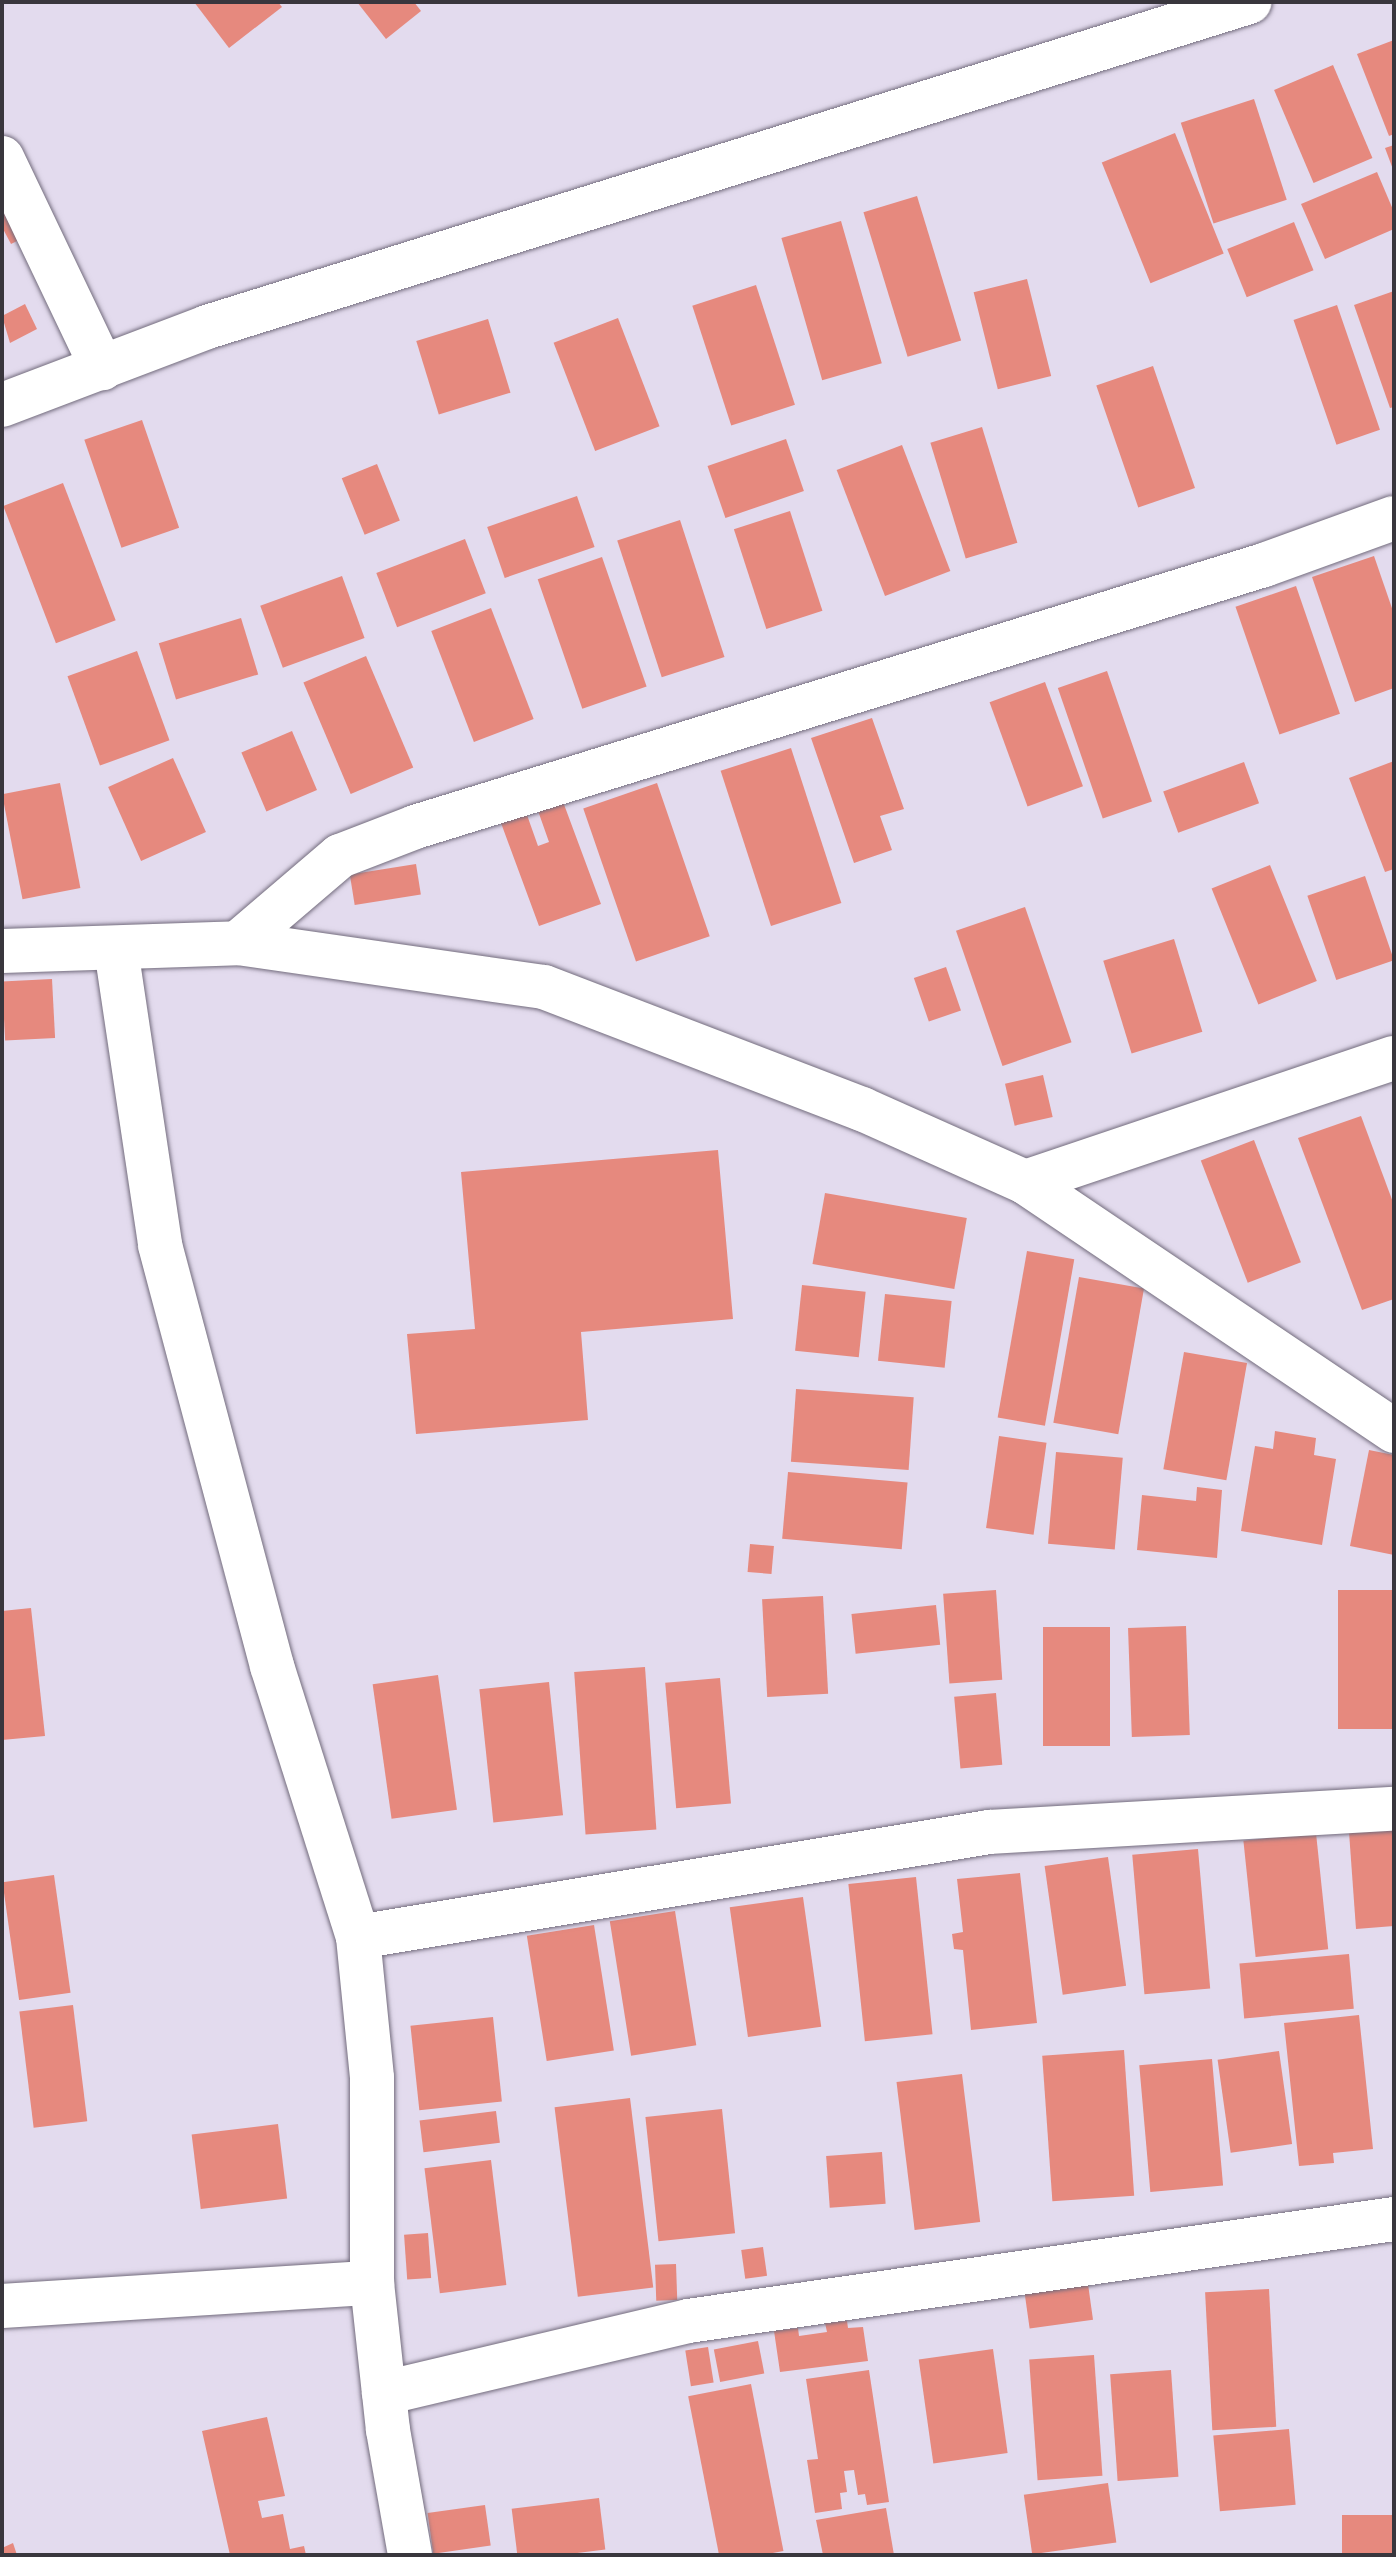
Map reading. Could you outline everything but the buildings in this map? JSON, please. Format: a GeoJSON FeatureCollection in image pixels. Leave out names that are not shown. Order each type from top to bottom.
{"type":"FeatureCollection","features":[{"type":"Feature","properties":{"kind":"street"},"geometry":{"type":"LineString","coordinates":[[2,405],[207,327],[1249,2]]}},
{"type":"Feature","properties":{"kind":"street"},"geometry":{"type":"LineString","coordinates":[[2,158],[102,368]]}},
{"type":"Feature","properties":{"kind":"street"},"geometry":{"type":"LineString","coordinates":[[238,943],[340,856],[415,827],[1249,570],[1394,518]]}},
{"type":"Feature","properties":{"kind":"street"},"geometry":{"type":"LineString","coordinates":[[2,951],[238,943],[544,987],[862,1109],[1025,1182],[1394,1431]]}},
{"type":"Feature","properties":{"kind":"street"},"geometry":{"type":"LineString","coordinates":[[116,949],[160,1245],[272,1666],[358,1937],[372,2078],[372,2283],[384,2393],[410,2555]]}},
{"type":"Feature","properties":{"kind":"street"},"geometry":{"type":"LineString","coordinates":[[1025,1182],[1394,1058]]}},
{"type":"Feature","properties":{"kind":"street"},"geometry":{"type":"LineString","coordinates":[[358,1937],[989,1832],[1394,1809]]}},
{"type":"Feature","properties":{"kind":"street"},"geometry":{"type":"LineString","coordinates":[[384,2393],[688,2321],[1394,2219]]}},
{"type":"Feature","properties":{"kind":"street"},"geometry":{"type":"LineString","coordinates":[[2,2306],[372,2283]]}}]}
